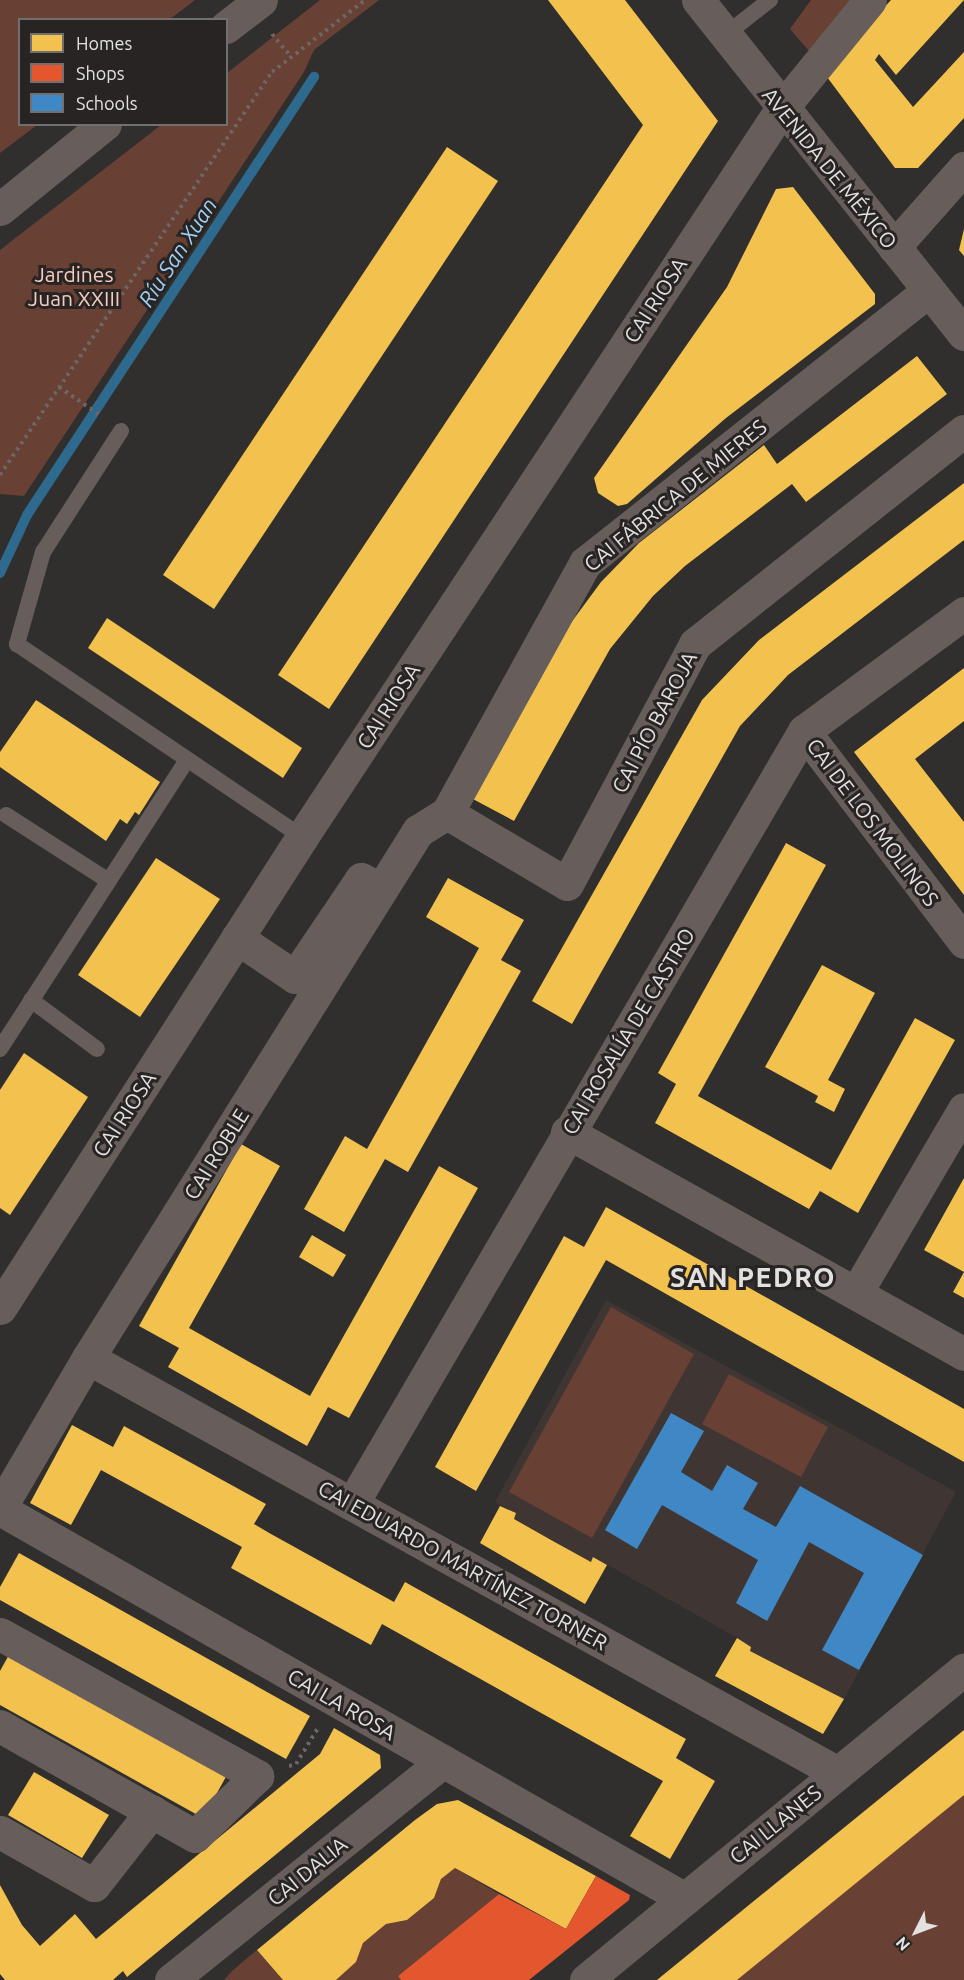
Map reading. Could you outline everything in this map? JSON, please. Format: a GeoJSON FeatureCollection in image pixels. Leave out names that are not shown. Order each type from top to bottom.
{"type":"FeatureCollection","features":[{"type":"Feature","properties":{"kind":"street"},"geometry":{"type":"LineString","coordinates":[[228,25],[261,0]]}},
{"type":"Feature","properties":{"kind":"street","name":"AVENIDA DE MÉXICO"},"geometry":{"type":"LineString","coordinates":[[698,0],[964,334]]}},
{"type":"Feature","properties":{"kind":"street","name":"CAI RIOSA"},"geometry":{"type":"LineString","coordinates":[[0,1308],[302,837],[782,108],[870,0]]}},
{"type":"Feature","properties":{"kind":"street"},"geometry":{"type":"LineString","coordinates":[[0,209],[103,126]]}},
{"type":"Feature","properties":{"kind":"street"},"geometry":{"type":"LineString","coordinates":[[894,247],[964,168]]}},
{"type":"Feature","properties":{"kind":"street","name":"CAI FÁBRICA DE MIERES"},"geometry":{"type":"LineString","coordinates":[[447,813],[585,563],[928,291]]}},
{"type":"Feature","properties":{"kind":"street","name":"CAI PÍO BAROJA"},"geometry":{"type":"LineString","coordinates":[[447,813],[567,884],[695,644],[964,431]]}},
{"type":"Feature","properties":{"kind":"street","name":"CAI ROSALÍA DE CASTRO"},"geometry":{"type":"LineString","coordinates":[[352,1504],[567,1132],[804,731],[964,613]]}},
{"type":"Feature","properties":{"kind":"street","name":"CAI DE LOS MOLINOS"},"geometry":{"type":"LineString","coordinates":[[804,731],[964,942]]}},
{"type":"Feature","properties":{"kind":"street","name":"CAI ROBLE"},"geometry":{"type":"LineString","coordinates":[[0,1508],[88,1358],[418,831],[447,813]]}},
{"type":"Feature","properties":{"kind":"street"},"geometry":{"type":"LineString","coordinates":[[237,938],[295,977],[361,879],[371,884],[337,932],[350,940]]}},
{"type":"Feature","properties":{"kind":"street"},"geometry":{"type":"LineString","coordinates":[[856,1293],[964,1109]]}},
{"type":"Feature","properties":{"kind":"street"},"geometry":{"type":"LineString","coordinates":[[567,1132],[964,1354]]}},
{"type":"Feature","properties":{"kind":"street","name":"CAI EDUARDO MARTÍNEZ TORNER"},"geometry":{"type":"LineString","coordinates":[[88,1358],[838,1773]]}},
{"type":"Feature","properties":{"kind":"street","name":"CAI LA ROSA"},"geometry":{"type":"LineString","coordinates":[[0,1508],[685,1899]]}},
{"type":"Feature","properties":{"kind":"street"},"geometry":{"type":"LineString","coordinates":[[0,1634],[257,1776],[195,1836],[0,1726]]}},
{"type":"Feature","properties":{"kind":"street","name":"CAI LLANES"},"geometry":{"type":"LineString","coordinates":[[586,1980],[964,1669]]}},
{"type":"Feature","properties":{"kind":"street","name":"CAI DALIA"},"geometry":{"type":"LineString","coordinates":[[171,1980],[443,1761]]}},
{"type":"Feature","properties":{"kind":"street"},"geometry":{"type":"LineString","coordinates":[[0,1832],[94,1885],[152,1811]]}},
{"type":"Feature","properties":{"kind":"lane"},"geometry":{"type":"LineString","coordinates":[[725,35],[770,0]]}},
{"type":"Feature","properties":{"kind":"lane"},"geometry":{"type":"LineString","coordinates":[[121,430],[43,552],[17,644],[302,837]]}},
{"type":"Feature","properties":{"kind":"lane"},"geometry":{"type":"LineString","coordinates":[[0,1049],[188,760]]}},
{"type":"Feature","properties":{"kind":"lane"},"geometry":{"type":"LineString","coordinates":[[6,815],[108,881]]}},
{"type":"Feature","properties":{"kind":"lane"},"geometry":{"type":"LineString","coordinates":[[31,1000],[97,1049]]}},
{"type":"Feature","properties":{"kind":"path"},"geometry":{"type":"LineString","coordinates":[[0,475],[272,72],[365,0]]}},
{"type":"Feature","properties":{"kind":"path"},"geometry":{"type":"LineString","coordinates":[[59,387],[121,430]]}},
{"type":"Feature","properties":{"kind":"path"},"geometry":{"type":"LineString","coordinates":[[257,1776],[296,1764],[335,1699]]}},
{"type":"Feature","properties":{"kind":"shaded area"},"geometry":{"type":"Polygon","coordinates":[[[606,1300],[956,1492],[844,1699],[750,1651],[751,1647],[737,1638],[594,1557],[591,1562],[551,1540],[514,1519],[515,1513],[495,1502],[606,1300]]]}},
{"type":"Feature","properties":{"kind":"green space"},"geometry":{"type":"Polygon","coordinates":[[[0,0],[195,0],[171,18],[18,18],[18,126],[36,126],[0,153],[0,0]]]}},
{"type":"Feature","properties":{"kind":"green space","name":"Jardines Juan XXIII"},"geometry":{"type":"Polygon","coordinates":[[[320,0],[379,0],[314,50],[304,72],[24,496],[0,494],[0,250],[160,126],[228,126],[228,72],[320,0]]]}},
{"type":"Feature","properties":{"kind":"green space"},"geometry":{"type":"Polygon","coordinates":[[[811,0],[855,0],[809,51],[790,29],[811,0]]]}},
{"type":"Feature","properties":{"kind":"green space"},"geometry":{"type":"Polygon","coordinates":[[[611,1307],[694,1354],[592,1538],[509,1492],[611,1307]]]}},
{"type":"Feature","properties":{"kind":"green space"},"geometry":{"type":"Polygon","coordinates":[[[729,1374],[828,1427],[801,1477],[702,1424],[729,1374]]]}},
{"type":"Feature","properties":{"kind":"green space"},"geometry":{"type":"Polygon","coordinates":[[[964,1730],[964,1980],[657,1980],[964,1730]]]}},
{"type":"Feature","properties":{"kind":"green space"},"geometry":{"type":"Polygon","coordinates":[[[455,1868],[499,1894],[398,1976],[401,1980],[336,1980],[356,1962],[363,1943],[386,1924],[407,1920],[434,1898],[441,1879],[455,1868]]]}},
{"type":"Feature","properties":{"kind":"green space"},"geometry":{"type":"Polygon","coordinates":[[[257,1950],[283,1980],[224,1980],[232,1971],[257,1950]]]}},
{"type":"Feature","properties":{"kind":"building: Homes"},"geometry":{"type":"Polygon","coordinates":[[[548,0],[625,0],[718,121],[329,709],[278,675],[643,125],[548,0]]]}},
{"type":"Feature","properties":{"kind":"building: Homes"},"geometry":{"type":"Polygon","coordinates":[[[891,0],[964,0],[896,75],[879,54],[875,60],[913,107],[964,52],[964,118],[918,168],[895,168],[824,73],[891,0]]]}},
{"type":"Feature","properties":{"kind":"building: Homes"},"geometry":{"type":"Polygon","coordinates":[[[447,147],[498,181],[214,609],[163,575],[447,147]]]}},
{"type":"Feature","properties":{"kind":"building: Homes"},"geometry":{"type":"Polygon","coordinates":[[[793,187],[875,294],[875,304],[726,418],[627,504],[618,506],[598,493],[594,478],[727,287],[776,189],[793,187]]]}},
{"type":"Feature","properties":{"kind":"building: Homes"},"geometry":{"type":"Polygon","coordinates":[[[964,229],[964,256],[959,250],[964,229]]]}},
{"type":"Feature","properties":{"kind":"building: Homes"},"geometry":{"type":"Polygon","coordinates":[[[917,356],[947,394],[806,502],[792,484],[685,566],[653,596],[610,649],[514,821],[471,798],[559,639],[601,582],[639,543],[764,445],[777,464],[917,356]]]}},
{"type":"Feature","properties":{"kind":"building: Homes"},"geometry":{"type":"Polygon","coordinates":[[[964,483],[964,540],[788,675],[740,726],[572,1024],[532,1001],[702,700],[759,640],[964,483]]]}},
{"type":"Feature","properties":{"kind":"building: Homes"},"geometry":{"type":"Polygon","coordinates":[[[107,618],[302,748],[283,778],[88,648],[107,618]]]}},
{"type":"Feature","properties":{"kind":"building: Homes"},"geometry":{"type":"Polygon","coordinates":[[[964,668],[964,721],[915,759],[964,822],[964,895],[854,752],[964,668]]]}},
{"type":"Feature","properties":{"kind":"building: Homes"},"geometry":{"type":"Polygon","coordinates":[[[36,700],[160,782],[139,815],[135,812],[127,824],[120,819],[106,841],[0,767],[0,752],[36,700]]]}},
{"type":"Feature","properties":{"kind":"building: Homes"},"geometry":{"type":"Polygon","coordinates":[[[786,843],[826,865],[698,1096],[831,1170],[915,1018],[955,1040],[858,1213],[820,1191],[809,1209],[655,1123],[676,1084],[658,1073],[786,843]]]}},
{"type":"Feature","properties":{"kind":"building: Homes"},"geometry":{"type":"Polygon","coordinates":[[[156,858],[220,899],[140,1017],[78,975],[156,858]]]}},
{"type":"Feature","properties":{"kind":"building: Homes"},"geometry":{"type":"Polygon","coordinates":[[[448,878],[524,920],[501,960],[521,971],[408,1172],[385,1159],[344,1232],[304,1209],[345,1136],[367,1149],[479,948],[426,917],[448,878]]]}},
{"type":"Feature","properties":{"kind":"building: Homes"},"geometry":{"type":"Polygon","coordinates":[[[822,965],[875,993],[828,1080],[845,1089],[834,1112],[815,1102],[818,1096],[765,1067],[822,965]]]}},
{"type":"Feature","properties":{"kind":"building: Homes"},"geometry":{"type":"Polygon","coordinates":[[[24,1053],[88,1097],[10,1215],[0,1208],[0,1090],[24,1053]]]}},
{"type":"Feature","properties":{"kind":"building: Homes"},"geometry":{"type":"Polygon","coordinates":[[[241,1144],[280,1166],[189,1328],[310,1396],[439,1166],[478,1188],[349,1418],[328,1407],[307,1446],[168,1367],[179,1348],[139,1326],[241,1144]]]}},
{"type":"Feature","properties":{"kind":"building: Homes"},"geometry":{"type":"Polygon","coordinates":[[[964,1178],[964,1272],[924,1250],[964,1178]]]}},
{"type":"Feature","properties":{"kind":"building: Homes"},"geometry":{"type":"Polygon","coordinates":[[[606,1207],[964,1409],[964,1462],[606,1260],[476,1491],[435,1467],[564,1236],[584,1247],[606,1207]]]}},
{"type":"Feature","properties":{"kind":"building: Homes"},"geometry":{"type":"Polygon","coordinates":[[[312,1235],[346,1255],[333,1277],[299,1257],[312,1235]]]}},
{"type":"Feature","properties":{"kind":"building: Homes"},"geometry":{"type":"Polygon","coordinates":[[[964,1272],[964,1298],[953,1292],[964,1272]]]}},
{"type":"Feature","properties":{"kind":"building: Homes"},"geometry":{"type":"Polygon","coordinates":[[[72,1425],[113,1447],[124,1426],[266,1504],[254,1524],[271,1534],[394,1602],[405,1582],[686,1739],[676,1758],[715,1781],[670,1859],[630,1836],[663,1781],[382,1624],[371,1645],[231,1568],[242,1547],[101,1470],[71,1525],[30,1503],[72,1425]]]}},
{"type":"Feature","properties":{"kind":"building: Homes"},"geometry":{"type":"Polygon","coordinates":[[[500,1506],[516,1513],[514,1519],[551,1540],[591,1562],[593,1557],[607,1565],[585,1604],[480,1543],[500,1506]]]}},
{"type":"Feature","properties":{"kind":"building: Homes"},"geometry":{"type":"Polygon","coordinates":[[[19,1553],[310,1716],[286,1759],[0,1600],[0,1587],[19,1553]]]}},
{"type":"Feature","properties":{"kind":"building: Homes"},"geometry":{"type":"Polygon","coordinates":[[[737,1638],[751,1647],[750,1651],[844,1699],[823,1734],[715,1676],[737,1638]]]}},
{"type":"Feature","properties":{"kind":"building: Homes"},"geometry":{"type":"Polygon","coordinates":[[[10,1653],[227,1775],[203,1818],[0,1705],[0,1671],[10,1653]]]}},
{"type":"Feature","properties":{"kind":"building: Homes"},"geometry":{"type":"Polygon","coordinates":[[[334,1728],[380,1755],[381,1768],[127,1977],[123,1971],[113,1980],[5,1980],[0,1974],[0,1885],[22,1925],[40,1946],[75,1914],[96,1939],[320,1754],[334,1728]]]}},
{"type":"Feature","properties":{"kind":"building: Homes"},"geometry":{"type":"Polygon","coordinates":[[[964,1730],[964,1795],[737,1980],[657,1980],[964,1730]]]}},
{"type":"Feature","properties":{"kind":"building: Homes"},"geometry":{"type":"Polygon","coordinates":[[[34,1772],[109,1815],[82,1858],[8,1815],[34,1772]]]}},
{"type":"Feature","properties":{"kind":"building: Homes"},"geometry":{"type":"Polygon","coordinates":[[[458,1800],[596,1876],[566,1929],[455,1868],[441,1879],[434,1898],[407,1920],[386,1924],[363,1943],[356,1962],[336,1980],[283,1980],[257,1950],[415,1820],[437,1804],[458,1800]]]}},
{"type":"Feature","properties":{"kind":"building: Shops"},"geometry":{"type":"Polygon","coordinates":[[[596,1876],[630,1895],[629,1900],[529,1980],[401,1980],[398,1976],[499,1894],[566,1929],[596,1876]]]}},
{"type":"Feature","properties":{"kind":"building: Schools"},"geometry":{"type":"Polygon","coordinates":[[[671,1413],[704,1431],[681,1472],[712,1491],[727,1465],[758,1483],[743,1509],[776,1527],[800,1486],[923,1555],[859,1670],[822,1650],[864,1573],[809,1542],[767,1621],[736,1603],[758,1560],[662,1505],[637,1549],[605,1530],[671,1413]]]}},
{"type":"Feature","properties":{"kind":"waterway","name":"Ríu San Xuan"},"geometry":{"type":"LineString","coordinates":[[0,573],[27,515],[314,77]]}},
{"type":"Feature","properties":{"kind":"district","name":"SAN PEDRO"},"geometry":{"type":"Point","coordinates":[753,1278]}}]}
